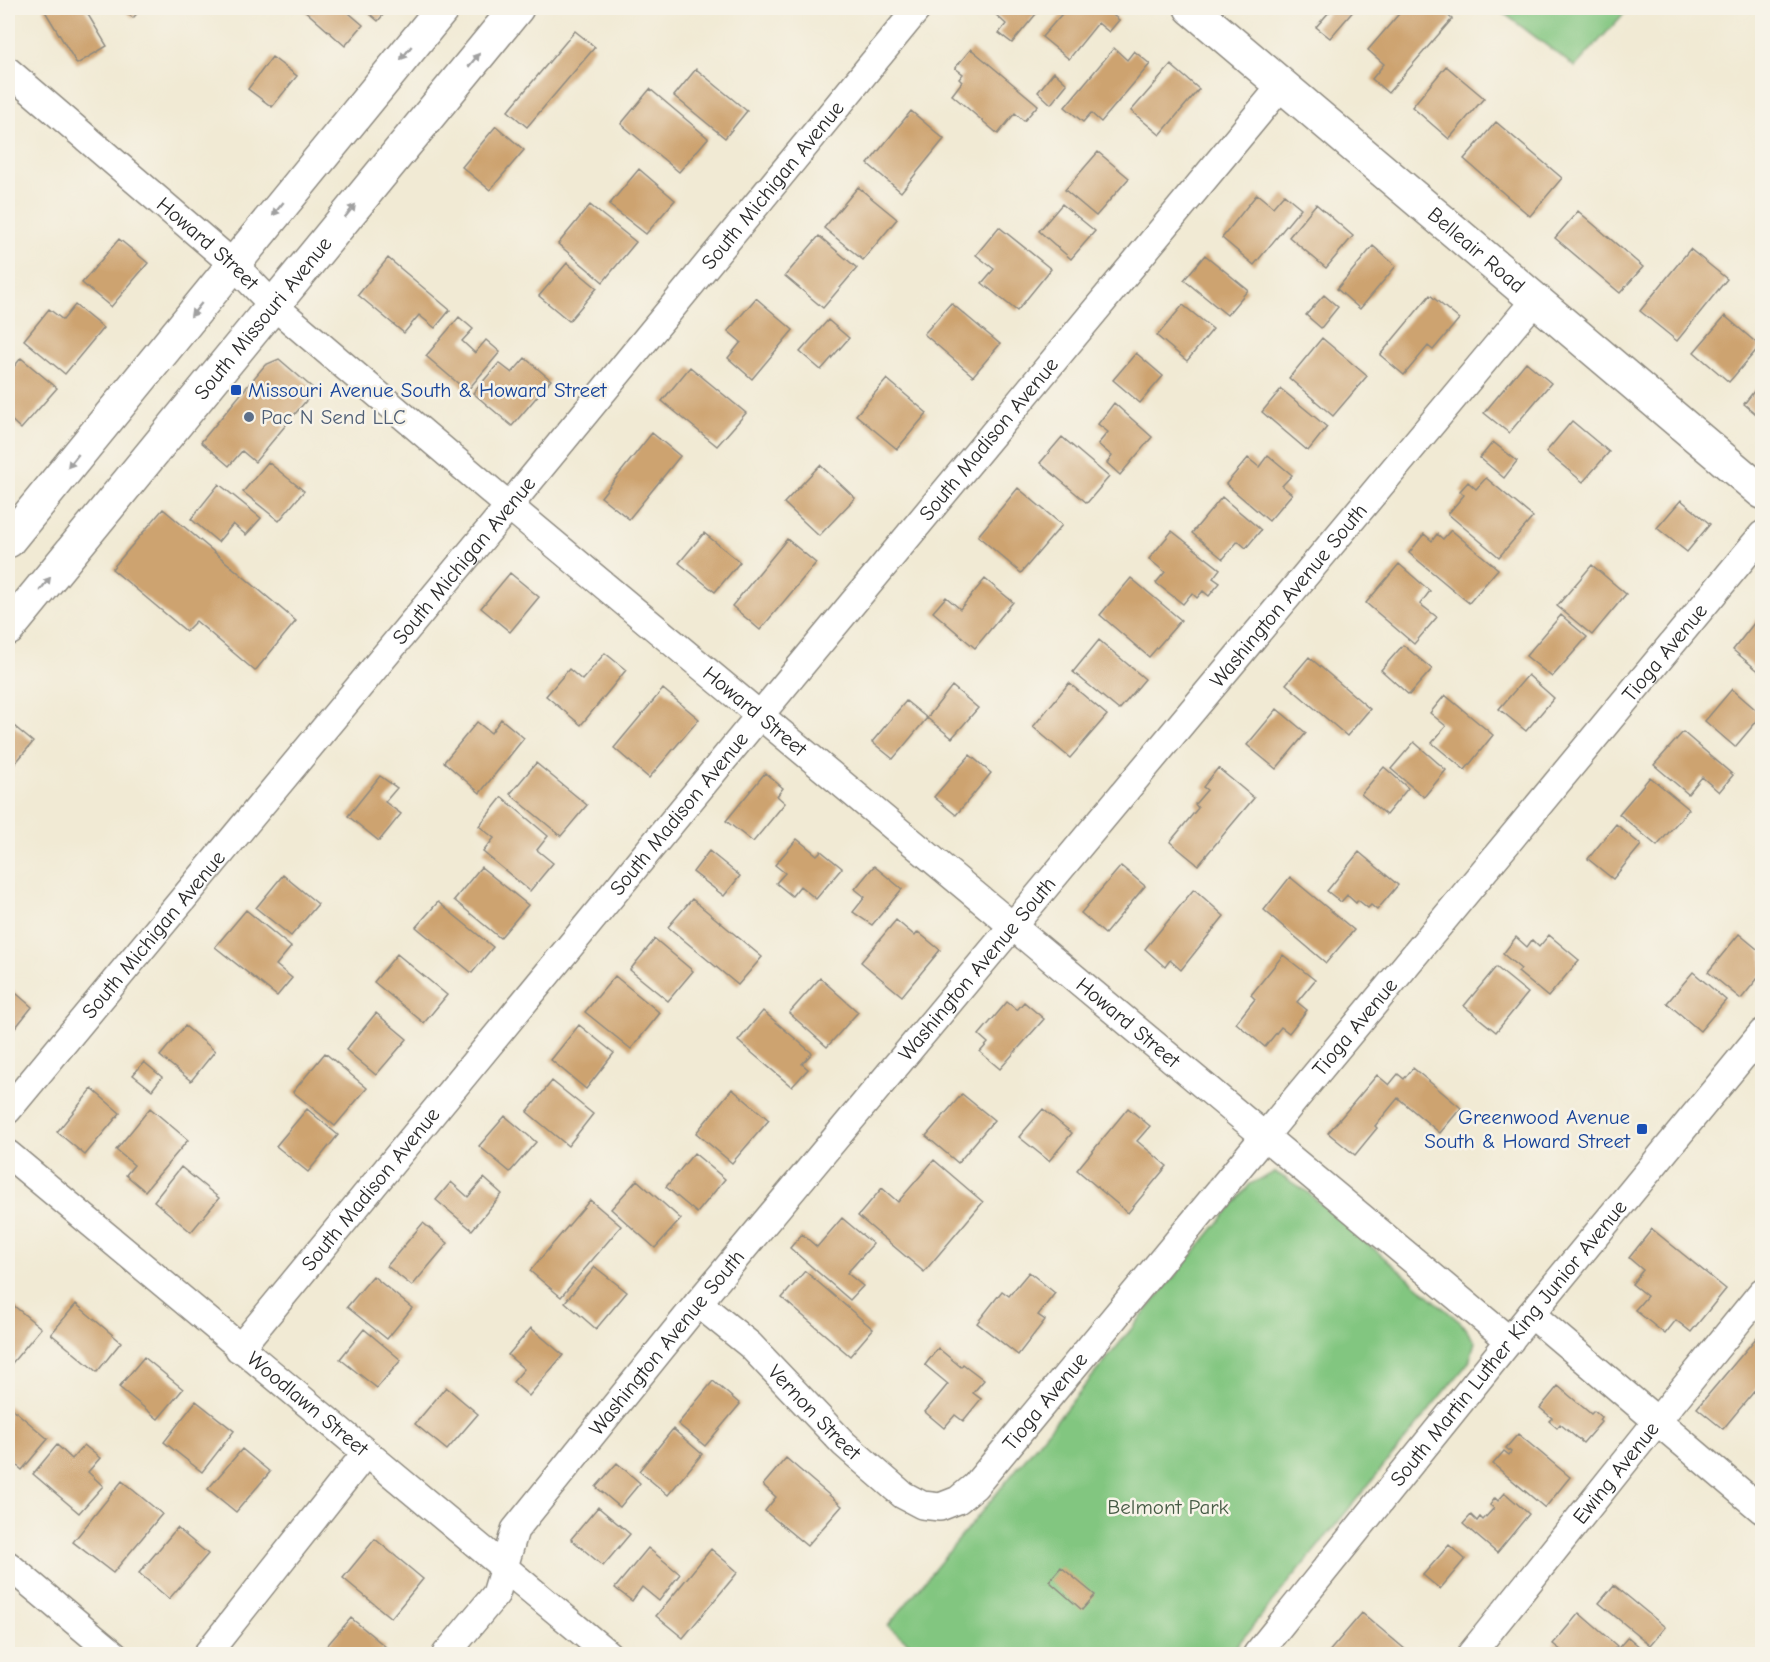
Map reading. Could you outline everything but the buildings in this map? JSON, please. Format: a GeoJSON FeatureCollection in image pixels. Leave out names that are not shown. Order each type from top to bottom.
{"type":"FeatureCollection","features":[{"type":"Feature","properties":{"kind":"main road"},"geometry":{"type":"LineString","coordinates":[[8,541],[443,8]]}},
{"type":"Feature","properties":{"kind":"main road","name":"South Missouri Avenue"},"geometry":{"type":"LineString","coordinates":[[8,629],[517,8]]}},
{"type":"Feature","properties":{"kind":"main road","name":"Belleair Road"},"geometry":{"type":"LineString","coordinates":[[1191,8],[1762,492]]}},
{"type":"Feature","properties":{"kind":"street","name":"South Michigan Avenue"},"geometry":{"type":"LineString","coordinates":[[8,1110],[509,507],[918,8]]}},
{"type":"Feature","properties":{"kind":"street","name":"Howard Street"},"geometry":{"type":"LineString","coordinates":[[8,71],[234,264],[273,305],[509,507],[1510,1341]]}},
{"type":"Feature","properties":{"kind":"street","name":"South Madison Avenue"},"geometry":{"type":"LineString","coordinates":[[239,1349],[1282,85]]}},
{"type":"Feature","properties":{"kind":"street","name":"Washington Avenue South"},"geometry":{"type":"LineString","coordinates":[[446,1654],[496,1593],[515,1530],[698,1303],[1535,300]]}},
{"type":"Feature","properties":{"kind":"street","name":"Tioga Avenue"},"geometry":{"type":"LineString","coordinates":[[940,1507],[958,1500],[975,1486],[1762,535]]}},
{"type":"Feature","properties":{"kind":"street","name":"South Martin Luther King Junior Avenue"},"geometry":{"type":"LineString","coordinates":[[1257,1654],[1531,1314],[1762,1033]]}},
{"type":"Feature","properties":{"kind":"street","name":"Woodlawn Street"},"geometry":{"type":"LineString","coordinates":[[8,1154],[239,1349],[608,1654]]}},
{"type":"Feature","properties":{"kind":"street","name":"Ewing Avenue"},"geometry":{"type":"LineString","coordinates":[[1471,1654],[1762,1292]]}},
{"type":"Feature","properties":{"kind":"street","name":"Vernon Street"},"geometry":{"type":"LineString","coordinates":[[698,1303],[750,1345],[844,1444],[903,1495],[922,1505],[940,1507]]}},
{"type":"Feature","properties":{"kind":"street"},"geometry":{"type":"LineString","coordinates":[[1531,1314],[1762,1510]]}},
{"type":"Feature","properties":{"kind":"street"},"geometry":{"type":"LineString","coordinates":[[207,1654],[365,1454]]}},
{"type":"Feature","properties":{"kind":"street"},"geometry":{"type":"LineString","coordinates":[[8,1565],[114,1654]]}},
{"type":"Feature","properties":{"kind":"green space"},"geometry":{"type":"Polygon","coordinates":[[[1497,8],[1629,8],[1575,67],[1497,8]]]}},
{"type":"Feature","properties":{"kind":"green space","name":"Belmont Park"},"geometry":{"type":"Polygon","coordinates":[[[1275,1172],[1306,1191],[1461,1323],[1475,1342],[1469,1362],[1230,1654],[922,1654],[888,1626],[1250,1184],[1275,1172]]]}},
{"type":"Feature","properties":{"kind":"place","name":"Missouri Avenue South & Howard Street"},"geometry":{"type":"Point","coordinates":[236,390]}},
{"type":"Feature","properties":{"kind":"place","name":"Pac N Send LLC"},"geometry":{"type":"Point","coordinates":[249,417]}},
{"type":"Feature","properties":{"kind":"place","name":"Greenwood Avenue South & Howard Street"},"geometry":{"type":"Point","coordinates":[1642,1129]}}]}
